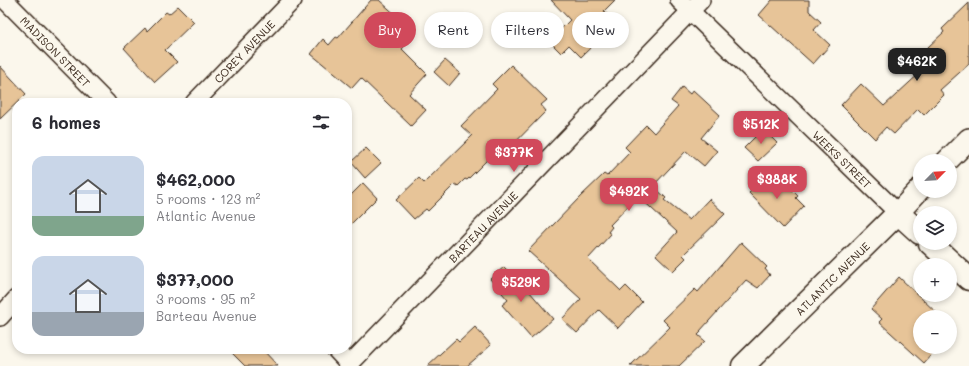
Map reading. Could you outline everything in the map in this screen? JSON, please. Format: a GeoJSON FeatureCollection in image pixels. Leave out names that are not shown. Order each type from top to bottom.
{"type":"FeatureCollection","features":[{"type":"Feature","properties":{"kind":"main road","name":"WEEKS STREET"},"geometry":{"type":"LineString","coordinates":[[898,213],[913,227]]}},
{"type":"Feature","properties":{"kind":"main road","name":"ATLANTIC AVENUE"},"geometry":{"type":"LineString","coordinates":[[743,366],[898,213]]}},
{"type":"Feature","properties":{"kind":"main road"},"geometry":{"type":"LineString","coordinates":[[938,250],[969,279]]}},
{"type":"Feature","properties":{"kind":"street","name":"MADISON STREET"},"geometry":{"type":"LineString","coordinates":[[5,0],[102,98]]}},
{"type":"Feature","properties":{"kind":"street","name":"COREY AVENUE"},"geometry":{"type":"LineString","coordinates":[[199,98],[293,0]]}},
{"type":"Feature","properties":{"kind":"street","name":"WEEKS STREET"},"geometry":{"type":"LineString","coordinates":[[690,4],[898,213]]}},
{"type":"Feature","properties":{"kind":"street","name":"BARTEAU AVENUE"},"geometry":{"type":"LineString","coordinates":[[349,366],[690,4]]}},
{"type":"Feature","properties":{"kind":"street"},"geometry":{"type":"LineString","coordinates":[[954,154],[969,139]]}},
{"type":"Feature","properties":{"kind":"street","name":"ATLANTIC AVENUE"},"geometry":{"type":"LineString","coordinates":[[898,213],[913,197]]}},
{"type":"Feature","properties":{"kind":"street"},"geometry":{"type":"LineString","coordinates":[[0,317],[12,304]]}},
{"type":"Feature","properties":{"kind":"street"},"geometry":{"type":"LineString","coordinates":[[339,354],[349,366]]}},
{"type":"Feature","properties":{"kind":"building"},"geometry":{"type":"Polygon","coordinates":[[[371,0],[379,0],[392,12],[364,12],[364,48],[403,48],[402,49],[427,74],[409,94],[426,110],[411,126],[361,78],[352,88],[311,54],[323,39],[329,45],[336,37],[338,38],[371,0]]]}},
{"type":"Feature","properties":{"kind":"building"},"geometry":{"type":"Polygon","coordinates":[[[551,0],[615,0],[604,11],[605,12],[572,12],[572,48],[569,45],[561,53],[556,48],[564,48],[564,26],[570,20],[551,0]]]}},
{"type":"Feature","properties":{"kind":"building"},"geometry":{"type":"Polygon","coordinates":[[[772,0],[809,0],[809,11],[821,22],[814,30],[830,45],[813,64],[759,15],[772,0]]]}},
{"type":"Feature","properties":{"kind":"building"},"geometry":{"type":"Polygon","coordinates":[[[969,3],[969,64],[940,90],[944,95],[924,115],[918,109],[894,134],[886,127],[875,139],[841,105],[861,84],[884,106],[922,71],[913,61],[944,32],[942,29],[969,3]]]}},
{"type":"Feature","properties":{"kind":"building"},"geometry":{"type":"Polygon","coordinates":[[[178,6],[194,22],[165,50],[177,62],[155,82],[124,48],[145,28],[147,31],[166,12],[169,14],[178,6]]]}},
{"type":"Feature","properties":{"kind":"building"},"geometry":{"type":"Polygon","coordinates":[[[572,48],[590,48],[581,57],[572,48]]]}},
{"type":"Feature","properties":{"kind":"building"},"geometry":{"type":"Polygon","coordinates":[[[445,60],[460,73],[449,86],[434,72],[445,60]]]}},
{"type":"Feature","properties":{"kind":"building"},"geometry":{"type":"Polygon","coordinates":[[[511,65],[547,100],[541,105],[546,111],[499,159],[494,153],[467,180],[465,179],[458,186],[455,184],[428,211],[426,209],[414,219],[396,200],[419,178],[424,183],[472,136],[461,126],[497,89],[492,84],[511,65]]]}},
{"type":"Feature","properties":{"kind":"building"},"geometry":{"type":"Polygon","coordinates":[[[0,66],[26,94],[22,98],[12,98],[12,107],[0,119],[0,66]]]}},
{"type":"Feature","properties":{"kind":"building"},"geometry":{"type":"Polygon","coordinates":[[[682,87],[690,94],[693,90],[720,115],[701,138],[717,151],[704,166],[686,151],[653,186],[666,198],[664,200],[689,220],[709,199],[725,214],[683,255],[686,258],[673,271],[656,255],[677,232],[638,196],[610,225],[612,227],[608,232],[611,234],[588,259],[621,291],[626,286],[642,302],[618,328],[599,310],[577,333],[562,319],[581,299],[528,251],[580,197],[604,174],[607,176],[630,152],[625,147],[646,125],[654,133],[678,106],[671,101],[682,87]]]}},
{"type":"Feature","properties":{"kind":"building"},"geometry":{"type":"Polygon","coordinates":[[[763,129],[777,143],[758,161],[744,148],[763,129]]]}},
{"type":"Feature","properties":{"kind":"building"},"geometry":{"type":"Polygon","coordinates":[[[366,148],[381,163],[365,178],[352,163],[352,161],[366,148]]]}},
{"type":"Feature","properties":{"kind":"building"},"geometry":{"type":"Polygon","coordinates":[[[770,173],[784,187],[786,184],[798,196],[796,198],[804,206],[783,228],[749,193],[770,173]]]}},
{"type":"Feature","properties":{"kind":"building"},"geometry":{"type":"Polygon","coordinates":[[[363,183],[377,198],[352,223],[352,194],[363,183]]]}},
{"type":"Feature","properties":{"kind":"building"},"geometry":{"type":"Polygon","coordinates":[[[741,242],[767,267],[765,269],[770,275],[758,288],[746,280],[700,331],[701,332],[698,335],[705,341],[679,366],[630,366],[670,327],[663,320],[695,289],[698,292],[741,242]]]}},
{"type":"Feature","properties":{"kind":"building"},"geometry":{"type":"Polygon","coordinates":[[[504,267],[509,272],[511,270],[553,319],[531,338],[502,305],[508,300],[490,279],[504,267]]]}},
{"type":"Feature","properties":{"kind":"building"},"geometry":{"type":"Polygon","coordinates":[[[899,277],[913,290],[913,302],[925,302],[934,310],[913,310],[913,353],[879,322],[882,319],[871,309],[899,277]]]}},
{"type":"Feature","properties":{"kind":"building"},"geometry":{"type":"Polygon","coordinates":[[[475,327],[491,345],[467,366],[427,366],[456,339],[459,342],[475,327]]]}},
{"type":"Feature","properties":{"kind":"building"},"geometry":{"type":"Polygon","coordinates":[[[233,354],[267,354],[278,366],[245,366],[233,354]]]}},
{"type":"Feature","properties":{"kind":"building"},"geometry":{"type":"Polygon","coordinates":[[[914,354],[932,354],[924,363],[914,354]]]}}]}
